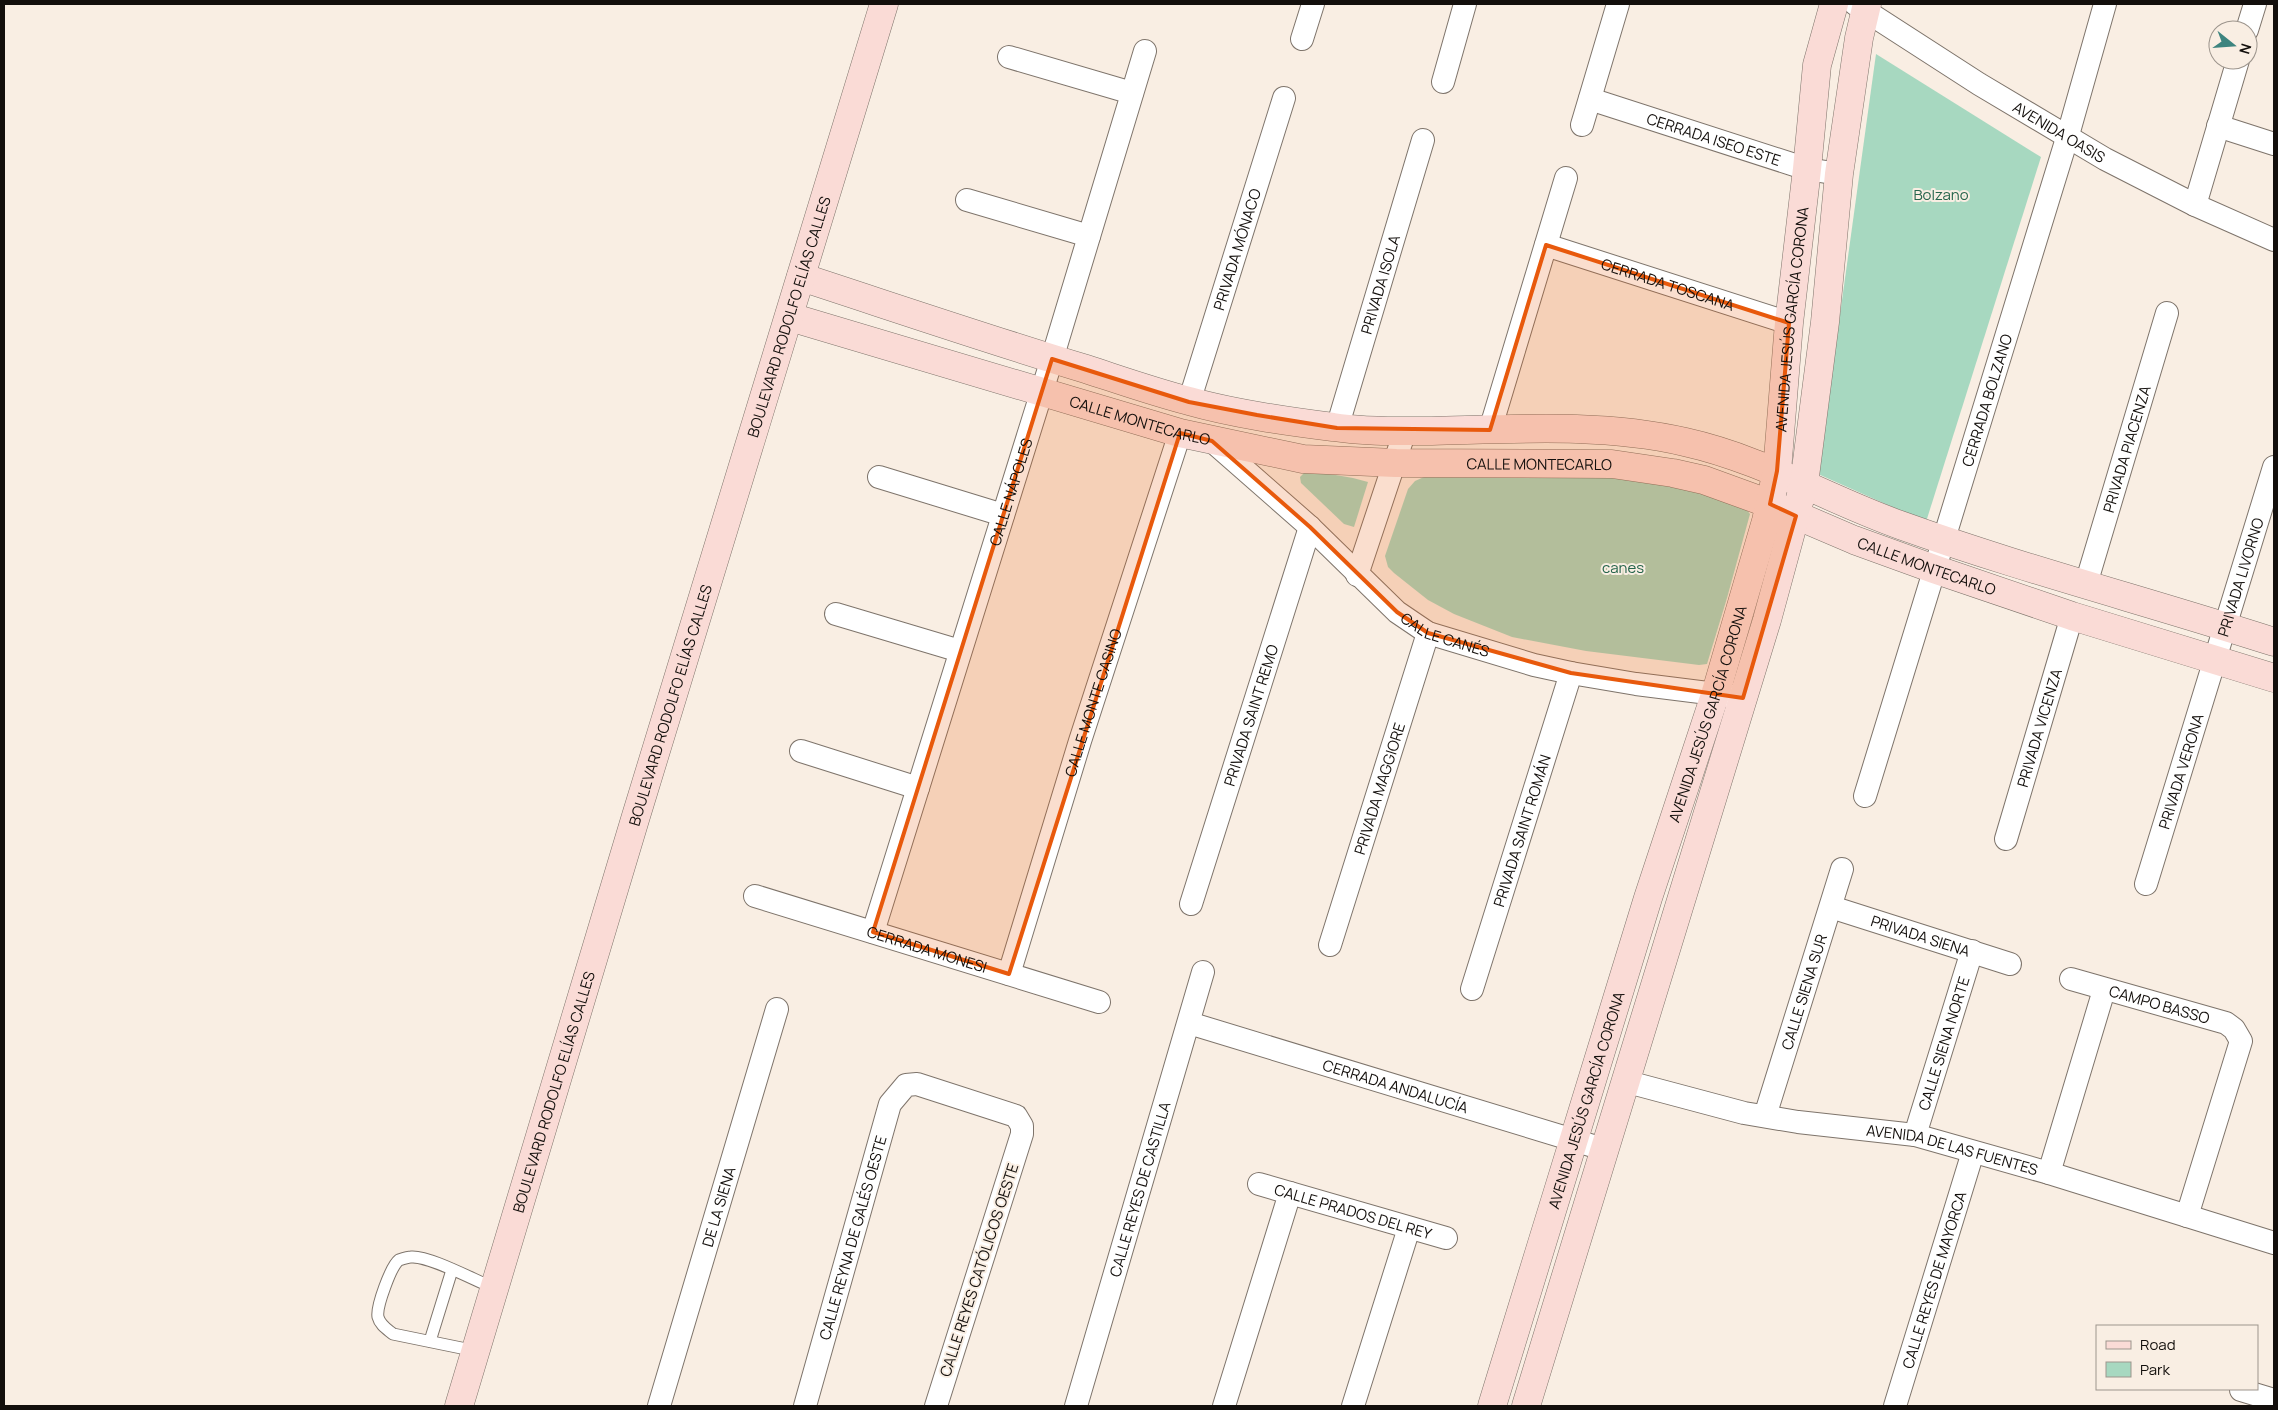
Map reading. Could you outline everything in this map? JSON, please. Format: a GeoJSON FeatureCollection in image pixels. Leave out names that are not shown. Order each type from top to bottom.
{"type":"FeatureCollection","features":[{"type":"Feature","properties":{"kind":"street","name":"BOULEVARD RODOLFO ELÍAS CALLES"},"geometry":{"type":"LineString","coordinates":[[459,1406],[884,4]]}},
{"type":"Feature","properties":{"kind":"street"},"geometry":{"type":"LineString","coordinates":[[1302,39],[1313,4]]}},
{"type":"Feature","properties":{"kind":"street"},"geometry":{"type":"LineString","coordinates":[[1443,82],[1465,4]]}},
{"type":"Feature","properties":{"kind":"street"},"geometry":{"type":"LineString","coordinates":[[1582,125],[1618,4]]}},
{"type":"Feature","properties":{"kind":"street","name":"AVENIDA JESÚS GARCÍA CORONA"},"geometry":{"type":"LineString","coordinates":[[1492,1406],[1573,1139],[1716,692],[1770,504],[1777,471],[1789,323],[1817,66],[1834,4]]}},
{"type":"Feature","properties":{"kind":"street","name":"CERRADA BOLZANO"},"geometry":{"type":"LineString","coordinates":[[1865,796],[2068,135],[2105,4]]}},
{"type":"Feature","properties":{"kind":"street"},"geometry":{"type":"LineString","coordinates":[[2250,20],[2254,4]]}},
{"type":"Feature","properties":{"kind":"street","name":"AVENIDA JESÚS GARCÍA CORONA"},"geometry":{"type":"LineString","coordinates":[[1526,1406],[1603,1149],[1743,698],[1804,484],[1825,322],[1839,174],[1863,6]]}},
{"type":"Feature","properties":{"kind":"street","name":"AVENIDA OASIS"},"geometry":{"type":"LineString","coordinates":[[1863,6],[1979,84],[2068,135],[2105,159],[2195,205],[2274,240]]}},
{"type":"Feature","properties":{"kind":"street","name":"CALLE NÁPOLES"},"geometry":{"type":"LineString","coordinates":[[873,932],[1040,392],[1052,359],[1145,51]]}},
{"type":"Feature","properties":{"kind":"street"},"geometry":{"type":"LineString","coordinates":[[1009,57],[1132,93]]}},
{"type":"Feature","properties":{"kind":"street"},"geometry":{"type":"LineString","coordinates":[[2195,205],[2235,70]]}},
{"type":"Feature","properties":{"kind":"street","name":"PRIVADA MÓNACO"},"geometry":{"type":"LineString","coordinates":[[1189,402],[1284,98]]}},
{"type":"Feature","properties":{"kind":"street","name":"CERRADA ISEO ESTE"},"geometry":{"type":"LineString","coordinates":[[1590,99],[1807,168],[1839,174]]}},
{"type":"Feature","properties":{"kind":"street"},"geometry":{"type":"LineString","coordinates":[[2218,126],[2274,144]]}},
{"type":"Feature","properties":{"kind":"street","name":"PRIVADA ISOLA"},"geometry":{"type":"LineString","coordinates":[[1337,428],[1423,140]]}},
{"type":"Feature","properties":{"kind":"street"},"geometry":{"type":"LineString","coordinates":[[1490,430],[1566,178]]}},
{"type":"Feature","properties":{"kind":"street"},"geometry":{"type":"LineString","coordinates":[[967,200],[1089,236]]}},
{"type":"Feature","properties":{"kind":"street","name":"CERRADA TOSCANA"},"geometry":{"type":"LineString","coordinates":[[1546,245],[1789,323]]}},
{"type":"Feature","properties":{"kind":"street","name":"CALLE MONTECARLO"},"geometry":{"type":"LineString","coordinates":[[801,277],[1189,402],[1337,428],[1405,431],[1566,428],[1650,436],[1685,442],[1752,461],[1834,499],[1944,540],[2274,642]]}},
{"type":"Feature","properties":{"kind":"street","name":"PRIVADA PIACENZA"},"geometry":{"type":"LineString","coordinates":[[2086,584],[2167,312]]}},
{"type":"Feature","properties":{"kind":"street","name":"CALLE MONTECARLO"},"geometry":{"type":"LineString","coordinates":[[790,317],[1180,433],[1303,459],[1396,463],[1612,464],[1664,471],[1704,480],[1770,504],[1854,540],[1934,569],[2072,616],[2274,678]]}},
{"type":"Feature","properties":{"kind":"street"},"geometry":{"type":"LineString","coordinates":[[1356,575],[1396,463],[1405,431]]}},
{"type":"Feature","properties":{"kind":"street","name":"CALLE MONTE CASINO"},"geometry":{"type":"LineString","coordinates":[[1009,974],[1080,741],[1180,433]]}},
{"type":"Feature","properties":{"kind":"street","name":"CALLE CANÉS"},"geometry":{"type":"LineString","coordinates":[[1212,441],[1310,527],[1356,575],[1397,612],[1428,633],[1534,665],[1571,673],[1636,684],[1716,692],[1743,698]]}},
{"type":"Feature","properties":{"kind":"street","name":"PRIVADA LIVORNO"},"geometry":{"type":"LineString","coordinates":[[2215,659],[2227,626],[2274,467]]}},
{"type":"Feature","properties":{"kind":"street"},"geometry":{"type":"LineString","coordinates":[[879,477],[1003,515]]}},
{"type":"Feature","properties":{"kind":"street","name":"PRIVADA SAINT REMO"},"geometry":{"type":"LineString","coordinates":[[1191,904],[1310,527]]}},
{"type":"Feature","properties":{"kind":"street"},"geometry":{"type":"LineString","coordinates":[[836,614],[960,651]]}},
{"type":"Feature","properties":{"kind":"street","name":"PRIVADA VICENZA"},"geometry":{"type":"LineString","coordinates":[[2006,839],[2072,616]]}},
{"type":"Feature","properties":{"kind":"street","name":"PRIVADA MAGGIORE"},"geometry":{"type":"LineString","coordinates":[[1330,945],[1428,633]]}},
{"type":"Feature","properties":{"kind":"street","name":"PRIVADA VERONA"},"geometry":{"type":"LineString","coordinates":[[2146,884],[2215,659]]}},
{"type":"Feature","properties":{"kind":"street","name":"PRIVADA SAINT ROMÁN"},"geometry":{"type":"LineString","coordinates":[[1472,989],[1571,673]]}},
{"type":"Feature","properties":{"kind":"street"},"geometry":{"type":"LineString","coordinates":[[802,751],[918,788]]}},
{"type":"Feature","properties":{"kind":"street","name":"CALLE SIENA SUR"},"geometry":{"type":"LineString","coordinates":[[1765,1116],[1842,869]]}},
{"type":"Feature","properties":{"kind":"street","name":"CERRADA MONESI"},"geometry":{"type":"LineString","coordinates":[[755,896],[1099,1002]]}},
{"type":"Feature","properties":{"kind":"street","name":"PRIVADA SIENA"},"geometry":{"type":"LineString","coordinates":[[1831,907],[2010,964]]}},
{"type":"Feature","properties":{"kind":"street","name":"CALLE SIENA NORTE"},"geometry":{"type":"LineString","coordinates":[[1915,1135],[1972,951]]}},
{"type":"Feature","properties":{"kind":"street","name":"CALLE REYES DE CASTILLA"},"geometry":{"type":"LineString","coordinates":[[1076,1406],[1203,972]]}},
{"type":"Feature","properties":{"kind":"street","name":"CAMPO BASSO"},"geometry":{"type":"LineString","coordinates":[[2071,979],[2104,990],[2226,1023],[2234,1029],[2241,1041],[2186,1216]]}},
{"type":"Feature","properties":{"kind":"street"},"geometry":{"type":"LineString","coordinates":[[2049,1173],[2104,990]]}},
{"type":"Feature","properties":{"kind":"street","name":"DE LA SIENA"},"geometry":{"type":"LineString","coordinates":[[660,1406],[777,1009]]}},
{"type":"Feature","properties":{"kind":"street","name":"CERRADA ANDALUCÍA"},"geometry":{"type":"LineString","coordinates":[[1189,1023],[1603,1149]]}},
{"type":"Feature","properties":{"kind":"street","name":"AVENIDA DE LAS FUENTES"},"geometry":{"type":"LineString","coordinates":[[1624,1081],[1715,1106],[1765,1116],[1915,1135],[2049,1173],[2274,1243]]}},
{"type":"Feature","properties":{"kind":"street","name":"CALLE REYES CATÓLICOS OESTE"},"geometry":{"type":"LineString","coordinates":[[917,1084],[1016,1116],[1022,1126],[1022,1134],[936,1406]]}},
{"type":"Feature","properties":{"kind":"street","name":"CALLE REYNA DE GALÉS OESTE"},"geometry":{"type":"LineString","coordinates":[[805,1406],[890,1104],[906,1085],[917,1084]]}},
{"type":"Feature","properties":{"kind":"street","name":"CALLE REYES DE MAYORCA"},"geometry":{"type":"LineString","coordinates":[[1895,1406],[1973,1152]]}},
{"type":"Feature","properties":{"kind":"street","name":"CALLE PRADOS DEL REY"},"geometry":{"type":"LineString","coordinates":[[1259,1184],[1446,1238]]}},
{"type":"Feature","properties":{"kind":"street"},"geometry":{"type":"LineString","coordinates":[[1224,1406],[1290,1193]]}},
{"type":"Feature","properties":{"kind":"street"},"geometry":{"type":"LineString","coordinates":[[1353,1406],[1409,1228]]}},
{"type":"Feature","properties":{"kind":"street"},"geometry":{"type":"LineString","coordinates":[[2242,1390],[2274,1400]]}},
{"type":"Feature","properties":{"kind":"lane"},"geometry":{"type":"LineString","coordinates":[[476,1351],[393,1334],[382,1326],[378,1317],[378,1306],[391,1270],[399,1260],[412,1257],[452,1270],[494,1288]]}},
{"type":"Feature","properties":{"kind":"lane"},"geometry":{"type":"LineString","coordinates":[[430,1341],[452,1270]]}},
{"type":"Feature","properties":{"kind":"highlighted area"},"geometry":{"type":"Polygon","coordinates":[[[1546,245],[1789,323],[1777,471],[1770,504],[1796,516],[1743,698],[1571,673],[1428,633],[1397,612],[1310,527],[1212,441],[1180,433],[1009,974],[873,932],[1052,359],[1189,402],[1337,428],[1490,430],[1546,245]]]}},
{"type":"Feature","properties":{"kind":"green space","name":"Bolzano"},"geometry":{"type":"Polygon","coordinates":[[[1876,54],[2041,157],[1926,522],[1818,474],[1876,54]]]}},
{"type":"Feature","properties":{"kind":"green space"},"geometry":{"type":"Polygon","coordinates":[[[1307,470],[1368,482],[1354,527],[1344,524],[1301,483],[1300,477],[1307,470]]]}},
{"type":"Feature","properties":{"kind":"green space","name":"canes"},"geometry":{"type":"Polygon","coordinates":[[[1542,472],[1587,475],[1686,489],[1737,504],[1750,514],[1707,664],[1699,665],[1586,651],[1512,637],[1454,614],[1428,600],[1388,567],[1385,556],[1408,489],[1415,481],[1424,477],[1542,472]]]}}]}
